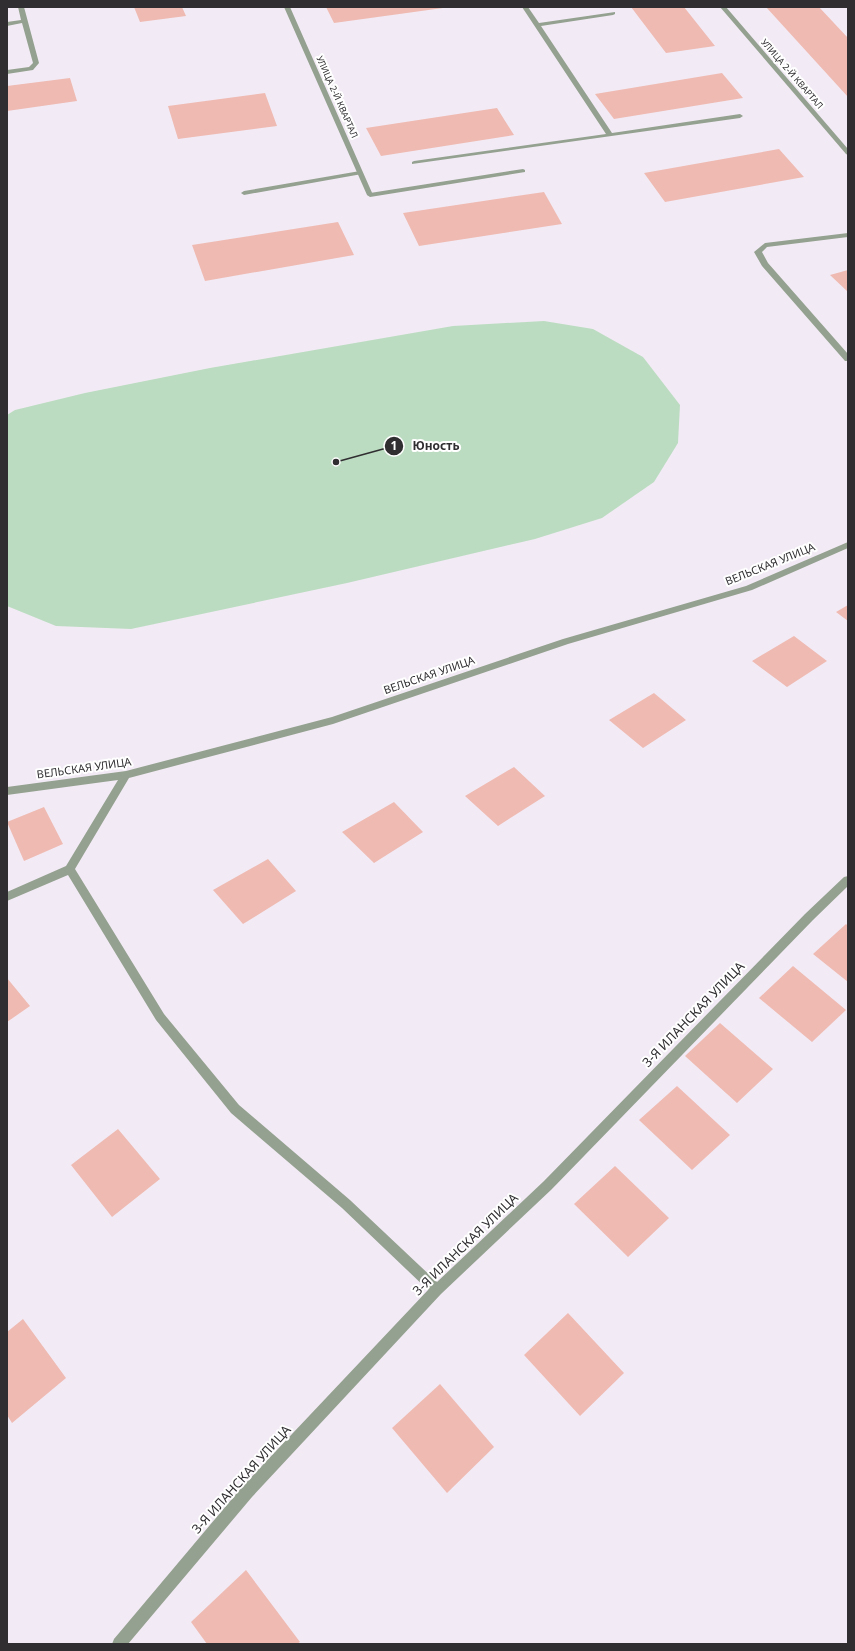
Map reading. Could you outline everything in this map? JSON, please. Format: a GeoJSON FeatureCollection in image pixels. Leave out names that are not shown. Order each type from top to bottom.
{"type":"FeatureCollection","features":[{"type":"Feature","properties":{"kind":"street"},"geometry":{"type":"LineString","coordinates":[[7,72],[31,69],[36,63],[21,7]]}},
{"type":"Feature","properties":{"kind":"street","name":"УЛИЦА 2-Й КВАРТАЛ"},"geometry":{"type":"LineString","coordinates":[[287,7],[370,195],[523,171]]}},
{"type":"Feature","properties":{"kind":"street"},"geometry":{"type":"LineString","coordinates":[[525,7],[610,135]]}},
{"type":"Feature","properties":{"kind":"street","name":"УЛИЦА 2-Й КВАРТАЛ"},"geometry":{"type":"LineString","coordinates":[[723,7],[848,153]]}},
{"type":"Feature","properties":{"kind":"street"},"geometry":{"type":"LineString","coordinates":[[537,25],[613,13]]}},
{"type":"Feature","properties":{"kind":"street"},"geometry":{"type":"LineString","coordinates":[[7,24],[25,21]]}},
{"type":"Feature","properties":{"kind":"street"},"geometry":{"type":"LineString","coordinates":[[414,163],[740,116]]}},
{"type":"Feature","properties":{"kind":"street"},"geometry":{"type":"LineString","coordinates":[[244,193],[360,173]]}},
{"type":"Feature","properties":{"kind":"street"},"geometry":{"type":"LineString","coordinates":[[848,236],[765,245],[758,252],[764,264],[848,359]]}},
{"type":"Feature","properties":{"kind":"street","name":"ВЕЛЬСКАЯ УЛИЦА"},"geometry":{"type":"LineString","coordinates":[[7,791],[126,775],[333,720],[566,641],[749,588],[848,545]]}},
{"type":"Feature","properties":{"kind":"street"},"geometry":{"type":"LineString","coordinates":[[7,897],[70,869],[126,775]]}},
{"type":"Feature","properties":{"kind":"street"},"geometry":{"type":"LineString","coordinates":[[70,869],[160,1017],[235,1109],[346,1204],[438,1290]]}},
{"type":"Feature","properties":{"kind":"street","name":"3-Я ИЛАНСКАЯ УЛИЦА"},"geometry":{"type":"LineString","coordinates":[[119,1644],[247,1492],[438,1290],[548,1185],[804,923],[848,880]]}},
{"type":"Feature","properties":{"kind":"green space"},"geometry":{"type":"Polygon","coordinates":[[[544,321],[593,329],[643,357],[680,405],[678,443],[654,482],[602,518],[535,539],[347,583],[131,629],[56,626],[7,606],[7,415],[15,410],[85,393],[210,368],[453,326],[544,321]]]}},
{"type":"Feature","properties":{"kind":"building"},"geometry":{"type":"Polygon","coordinates":[[[134,7],[182,7],[186,16],[140,22],[134,7]]]}},
{"type":"Feature","properties":{"kind":"building"},"geometry":{"type":"Polygon","coordinates":[[[326,7],[442,7],[443,8],[334,23],[326,7]]]}},
{"type":"Feature","properties":{"kind":"building"},"geometry":{"type":"Polygon","coordinates":[[[631,7],[684,7],[715,46],[666,53],[631,7]]]}},
{"type":"Feature","properties":{"kind":"building"},"geometry":{"type":"Polygon","coordinates":[[[766,7],[819,7],[848,38],[848,97],[766,7]]]}},
{"type":"Feature","properties":{"kind":"building"},"geometry":{"type":"Polygon","coordinates":[[[722,73],[743,98],[614,119],[595,94],[722,73]]]}},
{"type":"Feature","properties":{"kind":"building"},"geometry":{"type":"Polygon","coordinates":[[[70,78],[77,101],[7,111],[7,86],[70,78]]]}},
{"type":"Feature","properties":{"kind":"building"},"geometry":{"type":"Polygon","coordinates":[[[265,93],[277,126],[178,139],[168,106],[265,93]]]}},
{"type":"Feature","properties":{"kind":"building"},"geometry":{"type":"Polygon","coordinates":[[[497,108],[514,135],[381,156],[366,128],[497,108]]]}},
{"type":"Feature","properties":{"kind":"building"},"geometry":{"type":"Polygon","coordinates":[[[779,149],[804,177],[665,202],[644,173],[779,149]]]}},
{"type":"Feature","properties":{"kind":"building"},"geometry":{"type":"Polygon","coordinates":[[[544,192],[562,224],[419,246],[403,213],[544,192]]]}},
{"type":"Feature","properties":{"kind":"building"},"geometry":{"type":"Polygon","coordinates":[[[338,222],[354,255],[205,281],[192,245],[338,222]]]}},
{"type":"Feature","properties":{"kind":"building"},"geometry":{"type":"Polygon","coordinates":[[[848,270],[848,292],[830,275],[848,270]]]}},
{"type":"Feature","properties":{"kind":"building"},"geometry":{"type":"Polygon","coordinates":[[[848,605],[848,621],[836,612],[848,605]]]}},
{"type":"Feature","properties":{"kind":"building"},"geometry":{"type":"Polygon","coordinates":[[[794,636],[827,661],[787,687],[752,661],[794,636]]]}},
{"type":"Feature","properties":{"kind":"building"},"geometry":{"type":"Polygon","coordinates":[[[654,693],[686,720],[643,748],[609,720],[654,693]]]}},
{"type":"Feature","properties":{"kind":"building"},"geometry":{"type":"Polygon","coordinates":[[[514,767],[545,796],[498,826],[465,796],[514,767]]]}},
{"type":"Feature","properties":{"kind":"building"},"geometry":{"type":"Polygon","coordinates":[[[394,802],[423,832],[374,863],[342,832],[394,802]]]}},
{"type":"Feature","properties":{"kind":"building"},"geometry":{"type":"Polygon","coordinates":[[[44,807],[63,844],[24,861],[7,822],[44,807]]]}},
{"type":"Feature","properties":{"kind":"building"},"geometry":{"type":"Polygon","coordinates":[[[268,859],[296,891],[243,924],[213,890],[268,859]]]}},
{"type":"Feature","properties":{"kind":"building"},"geometry":{"type":"Polygon","coordinates":[[[846,924],[848,926],[848,982],[813,954],[846,924]]]}},
{"type":"Feature","properties":{"kind":"building"},"geometry":{"type":"Polygon","coordinates":[[[793,966],[846,1010],[812,1042],[759,998],[793,966]]]}},
{"type":"Feature","properties":{"kind":"building"},"geometry":{"type":"Polygon","coordinates":[[[7,978],[30,1006],[7,1022],[7,978]]]}},
{"type":"Feature","properties":{"kind":"building"},"geometry":{"type":"Polygon","coordinates":[[[720,1023],[773,1069],[737,1103],[685,1056],[720,1023]]]}},
{"type":"Feature","properties":{"kind":"building"},"geometry":{"type":"Polygon","coordinates":[[[677,1086],[730,1135],[692,1170],[639,1120],[677,1086]]]}},
{"type":"Feature","properties":{"kind":"building"},"geometry":{"type":"Polygon","coordinates":[[[118,1129],[160,1179],[112,1217],[71,1165],[118,1129]]]}},
{"type":"Feature","properties":{"kind":"building"},"geometry":{"type":"Polygon","coordinates":[[[615,1166],[669,1218],[628,1257],[574,1204],[615,1166]]]}},
{"type":"Feature","properties":{"kind":"building"},"geometry":{"type":"Polygon","coordinates":[[[568,1313],[624,1373],[580,1416],[524,1355],[568,1313]]]}},
{"type":"Feature","properties":{"kind":"building"},"geometry":{"type":"Polygon","coordinates":[[[23,1319],[66,1378],[12,1423],[7,1415],[7,1332],[23,1319]]]}},
{"type":"Feature","properties":{"kind":"building"},"geometry":{"type":"Polygon","coordinates":[[[440,1384],[494,1447],[447,1493],[392,1428],[440,1384]]]}},
{"type":"Feature","properties":{"kind":"building"},"geometry":{"type":"Polygon","coordinates":[[[246,1570],[300,1642],[297,1644],[207,1644],[191,1622],[246,1570]]]}},
{"type":"Feature","properties":{"kind":"place","name":"Юность"},"geometry":{"type":"Point","coordinates":[336,462]}}]}
